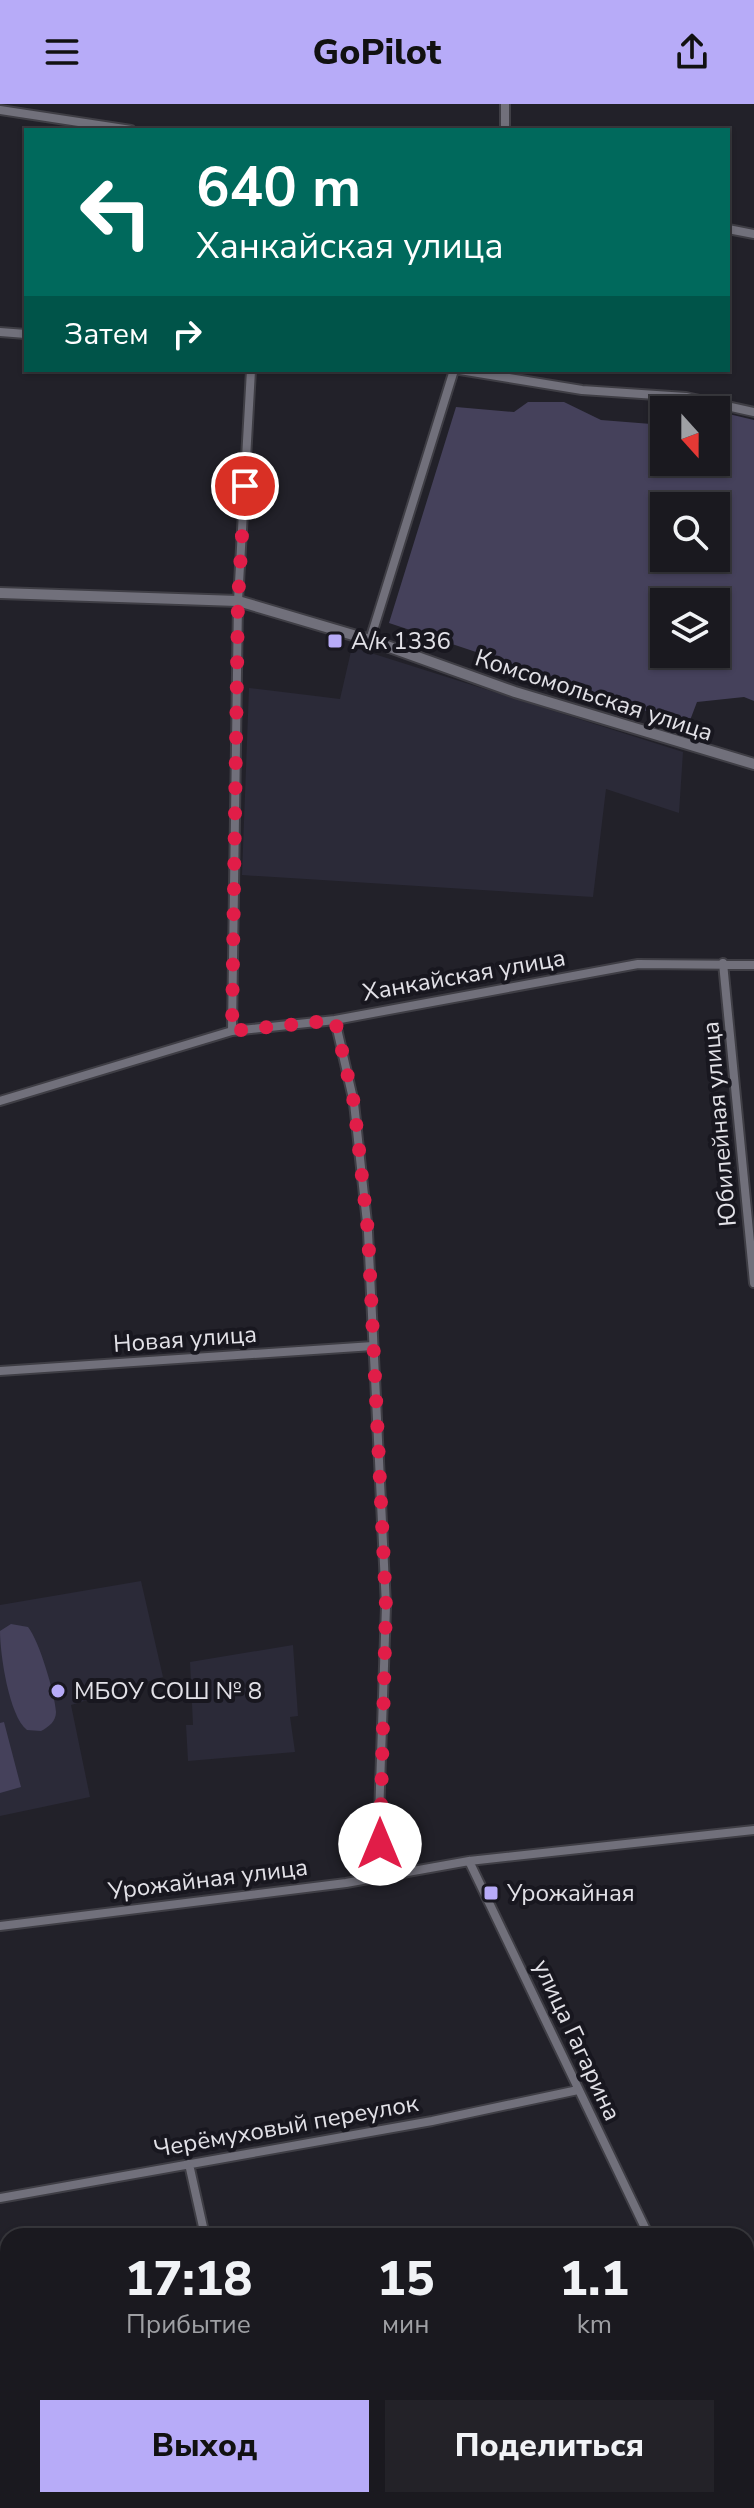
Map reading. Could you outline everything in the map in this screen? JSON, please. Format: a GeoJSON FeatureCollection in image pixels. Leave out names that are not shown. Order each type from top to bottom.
{"type":"FeatureCollection","features":[{"type":"Feature","properties":{"kind":"street"},"geometry":{"type":"LineString","coordinates":[[505,104],[505,128]]}},
{"type":"Feature","properties":{"kind":"street"},"geometry":{"type":"LineString","coordinates":[[0,110],[118,128]]}},
{"type":"Feature","properties":{"kind":"street"},"geometry":{"type":"LineString","coordinates":[[730,229],[754,234]]}},
{"type":"Feature","properties":{"kind":"street"},"geometry":{"type":"LineString","coordinates":[[0,332],[24,334]]}},
{"type":"Feature","properties":{"kind":"street"},"geometry":{"type":"LineString","coordinates":[[232,1031],[238,601],[251,372]]}},
{"type":"Feature","properties":{"kind":"street"},"geometry":{"type":"LineString","coordinates":[[370,640],[453,372]]}},
{"type":"Feature","properties":{"kind":"street"},"geometry":{"type":"LineString","coordinates":[[472,372],[582,390],[686,397],[754,412]]}},
{"type":"Feature","properties":{"kind":"street","name":"Комсомольская улица"},"geometry":{"type":"LineString","coordinates":[[0,593],[238,601],[370,640],[515,692],[754,764]]}},
{"type":"Feature","properties":{"kind":"street","name":"Юбилейная улица"},"geometry":{"type":"LineString","coordinates":[[723,963],[754,1283]]}},
{"type":"Feature","properties":{"kind":"street","name":"Ханкайская улица"},"geometry":{"type":"LineString","coordinates":[[0,1101],[232,1031],[335,1020],[638,964],[754,965]]}},
{"type":"Feature","properties":{"kind":"street"},"geometry":{"type":"LineString","coordinates":[[335,1020],[359,1146],[373,1346],[386,1606],[379,1817],[383,1874]]}},
{"type":"Feature","properties":{"kind":"street","name":"Новая улица"},"geometry":{"type":"LineString","coordinates":[[0,1371],[373,1346]]}},
{"type":"Feature","properties":{"kind":"street","name":"Урожайная улица"},"geometry":{"type":"LineString","coordinates":[[0,1926],[346,1883],[469,1861],[754,1830]]}},
{"type":"Feature","properties":{"kind":"street","name":"улица Гагарина"},"geometry":{"type":"LineString","coordinates":[[469,1861],[645,2228]]}},
{"type":"Feature","properties":{"kind":"street","name":"Черёмуховый переулок"},"geometry":{"type":"LineString","coordinates":[[0,2198],[578,2090]]}},
{"type":"Feature","properties":{"kind":"street"},"geometry":{"type":"LineString","coordinates":[[189,2164],[203,2228]]}},
{"type":"Feature","properties":{"kind":"shaded area"},"geometry":{"type":"Polygon","coordinates":[[[528,402],[564,402],[601,420],[650,424],[650,476],[730,476],[730,414],[754,420],[754,701],[744,697],[697,702],[689,723],[609,699],[389,623],[456,407],[514,412],[528,402]]]}},
{"type":"Feature","properties":{"kind":"shaded area"},"geometry":{"type":"Polygon","coordinates":[[[352,647],[683,752],[679,813],[606,789],[593,897],[242,875],[249,688],[340,699],[352,647]]]}},
{"type":"Feature","properties":{"kind":"shaded area","name":"МБОУ СОШ № 8"},"geometry":{"type":"Polygon","coordinates":[[[141,1581],[163,1677],[71,1705],[90,1797],[0,1816],[0,1605],[141,1581]]]}},
{"type":"Feature","properties":{"kind":"shaded area"},"geometry":{"type":"Polygon","coordinates":[[[11,1624],[28,1627],[50,1681],[56,1715],[52,1723],[41,1731],[27,1730],[15,1712],[11,1699],[0,1631],[11,1624]]]}},
{"type":"Feature","properties":{"kind":"shaded area"},"geometry":{"type":"Polygon","coordinates":[[[293,1645],[298,1716],[290,1717],[295,1752],[188,1761],[186,1725],[193,1725],[190,1662],[293,1645]]]}},
{"type":"Feature","properties":{"kind":"shaded area"},"geometry":{"type":"Polygon","coordinates":[[[4,1722],[21,1787],[0,1793],[0,1723],[4,1722]]]}},
{"type":"Feature","properties":{"kind":"place","name":"А/к 1336"},"geometry":{"type":"Point","coordinates":[335,641]}},
{"type":"Feature","properties":{"kind":"place","name":"МБОУ СОШ № 8"},"geometry":{"type":"Point","coordinates":[58,1691]}},
{"type":"Feature","properties":{"kind":"place","name":"Урожайная"},"geometry":{"type":"Point","coordinates":[491,1893]}},
{"type":"Feature","properties":{"kind":"route"},"geometry":{"type":"LineString","coordinates":[[245,486],[238,601],[232,1031],[335,1020],[354,1103],[368,1232],[386,1606],[380,1844]]}}]}
